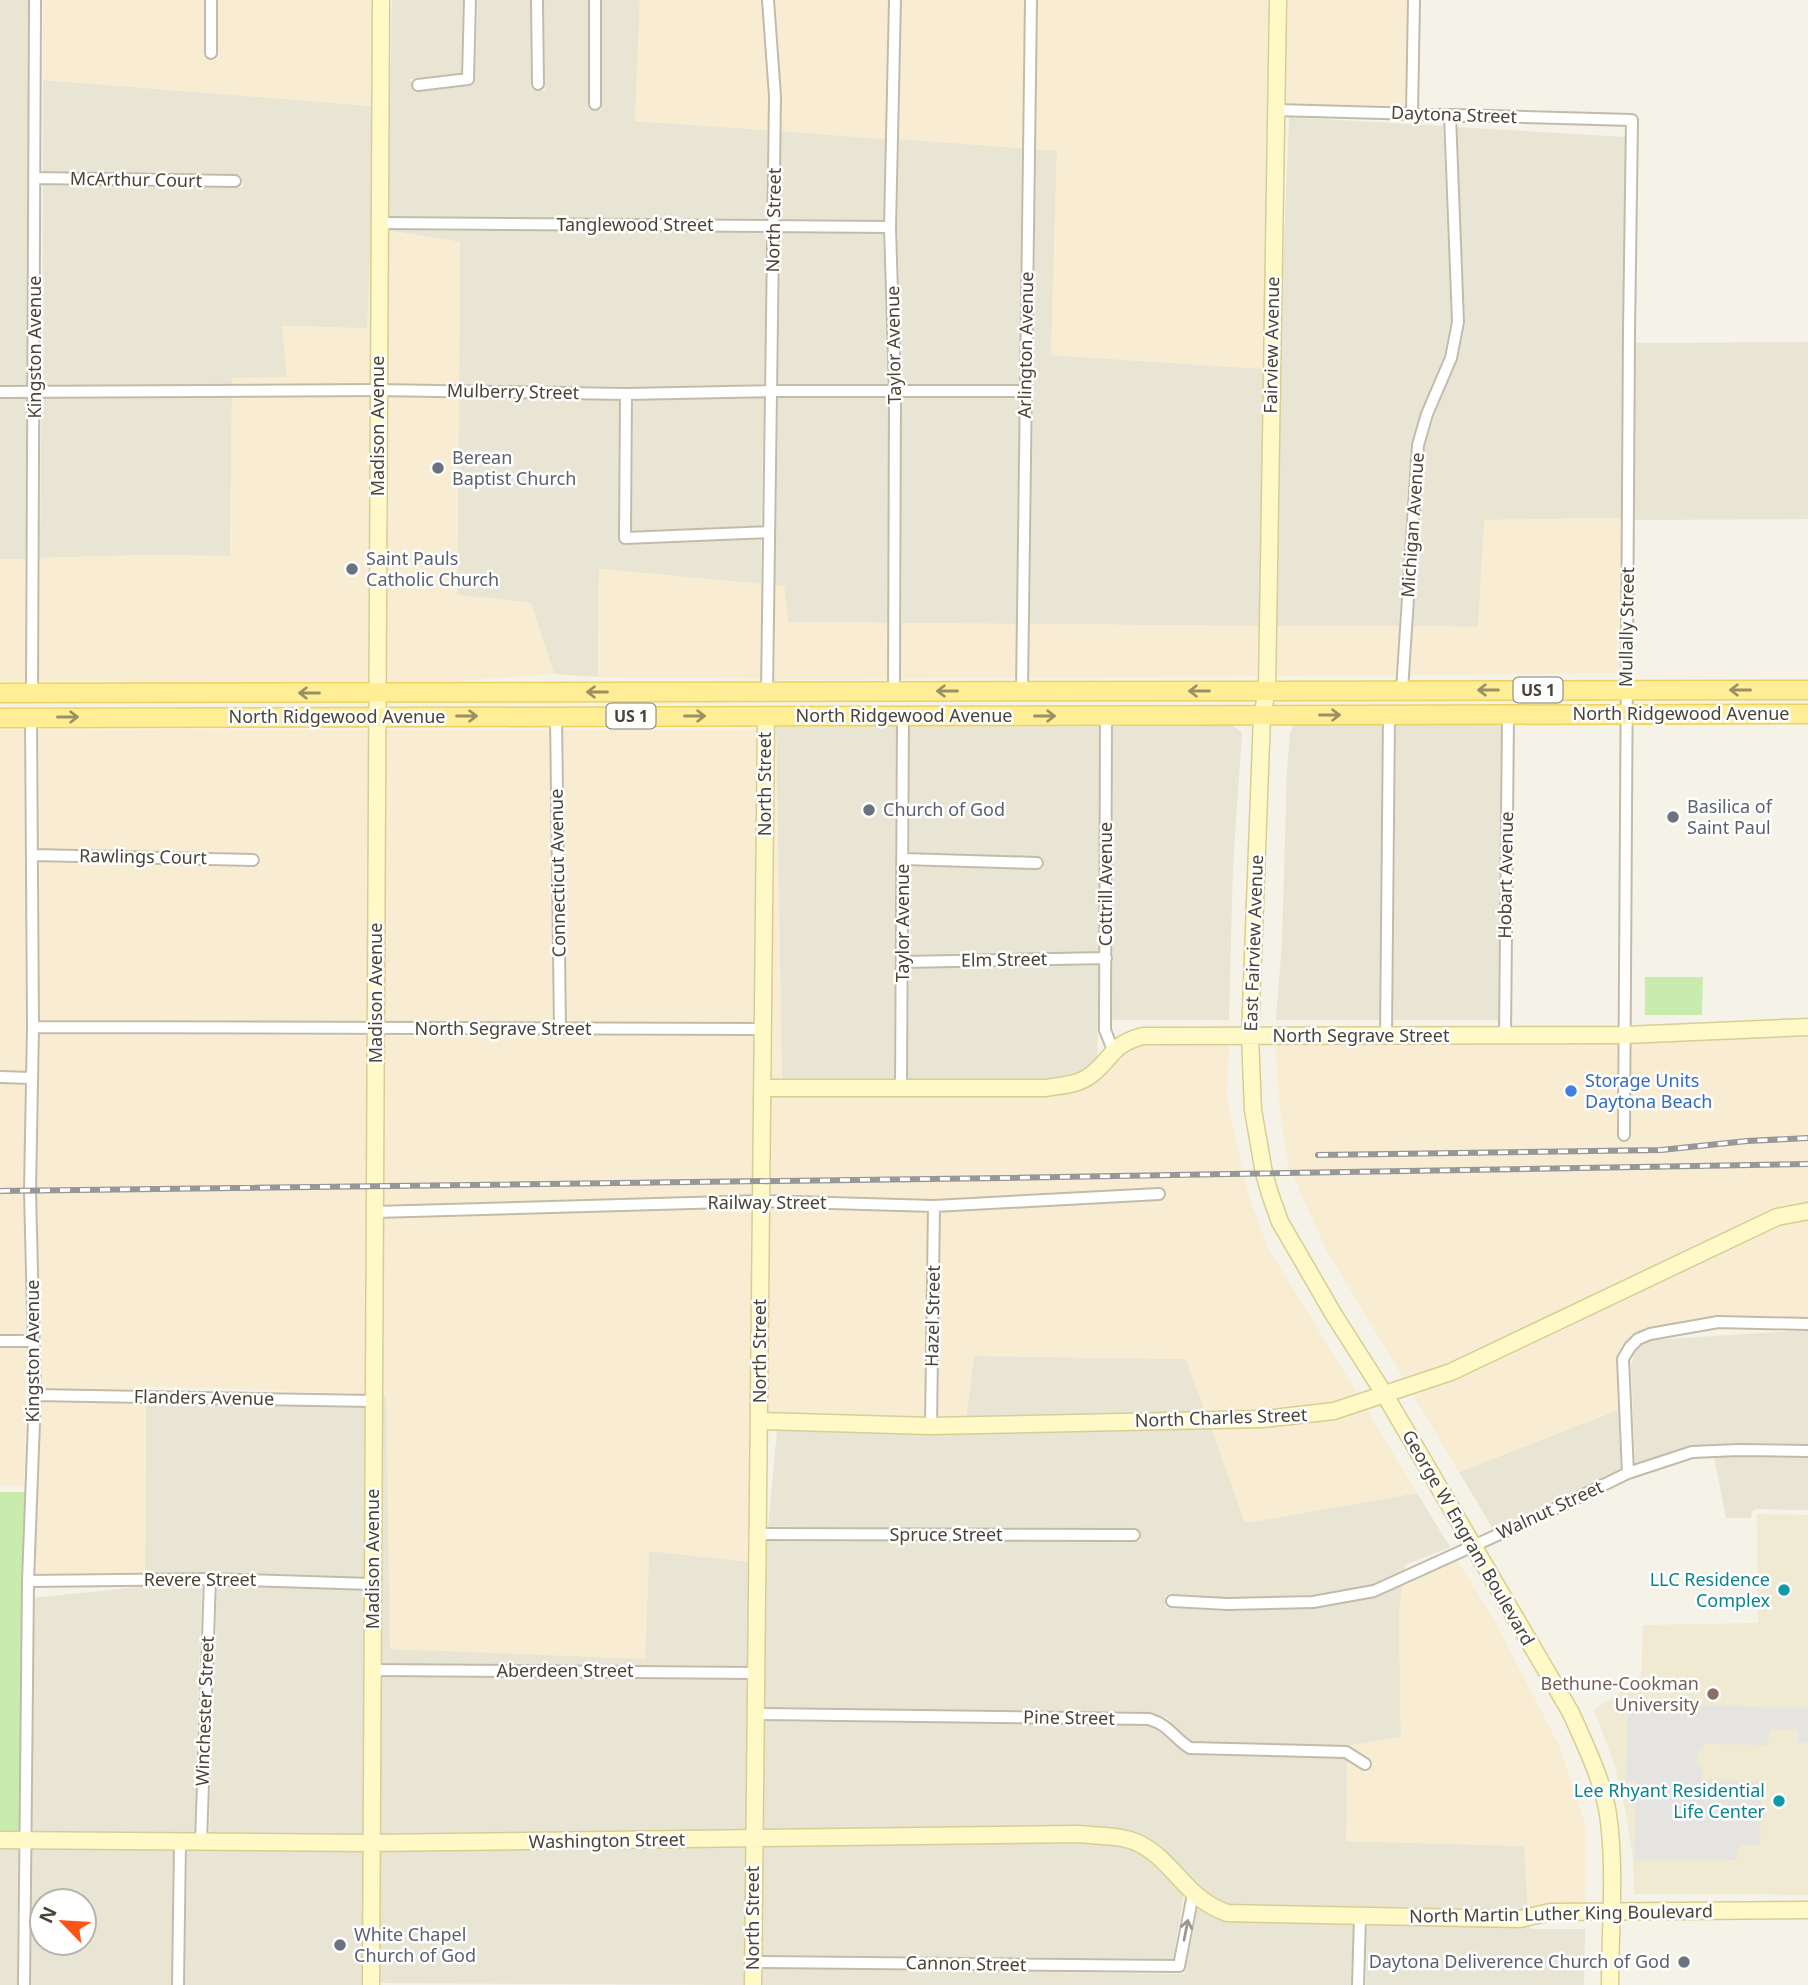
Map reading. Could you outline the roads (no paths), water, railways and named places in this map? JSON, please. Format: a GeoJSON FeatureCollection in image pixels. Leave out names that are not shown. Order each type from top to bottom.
{"type":"FeatureCollection","features":[{"type":"Feature","properties":{"kind":"main road","name":"North Ridgewood Avenue"},"geometry":{"type":"LineString","coordinates":[[0,693],[1808,690]]}},
{"type":"Feature","properties":{"kind":"main road"},"geometry":{"type":"LineString","coordinates":[[994,715],[1013,704],[1022,691]]}},
{"type":"Feature","properties":{"kind":"main road","name":"North Ridgewood Avenue"},"geometry":{"type":"LineString","coordinates":[[0,718],[1808,714]]}},
{"type":"Feature","properties":{"kind":"street","name":"Kingston Avenue"},"geometry":{"type":"LineString","coordinates":[[32,693],[35,0]]}},
{"type":"Feature","properties":{"kind":"street"},"geometry":{"type":"LineString","coordinates":[[211,0],[211,53]]}},
{"type":"Feature","properties":{"kind":"street","name":"Madison Avenue"},"geometry":{"type":"LineString","coordinates":[[371,1985],[381,0]]}},
{"type":"Feature","properties":{"kind":"street"},"geometry":{"type":"LineString","coordinates":[[418,85],[468,79],[470,0]]}},
{"type":"Feature","properties":{"kind":"street"},"geometry":{"type":"LineString","coordinates":[[537,0],[538,84]]}},
{"type":"Feature","properties":{"kind":"street"},"geometry":{"type":"LineString","coordinates":[[595,0],[595,104]]}},
{"type":"Feature","properties":{"kind":"street","name":"North Street"},"geometry":{"type":"LineString","coordinates":[[767,691],[775,96],[768,0]]}},
{"type":"Feature","properties":{"kind":"street","name":"Taylor Avenue"},"geometry":{"type":"LineString","coordinates":[[894,691],[895,391],[890,227],[895,0]]}},
{"type":"Feature","properties":{"kind":"street","name":"Arlington Avenue"},"geometry":{"type":"LineString","coordinates":[[1022,691],[1031,0]]}},
{"type":"Feature","properties":{"kind":"street","name":"Fairview Avenue"},"geometry":{"type":"LineString","coordinates":[[1267,690],[1278,0]]}},
{"type":"Feature","properties":{"kind":"street"},"geometry":{"type":"LineString","coordinates":[[1412,113],[1414,0]]}},
{"type":"Feature","properties":{"kind":"street","name":"Daytona Street"},"geometry":{"type":"LineString","coordinates":[[1276,110],[1632,120]]}},
{"type":"Feature","properties":{"kind":"street","name":"Michigan Avenue"},"geometry":{"type":"LineString","coordinates":[[1402,690],[1418,444],[1427,414],[1451,358],[1458,322],[1450,115]]}},
{"type":"Feature","properties":{"kind":"street","name":"Mullally Street"},"geometry":{"type":"LineString","coordinates":[[1625,1135],[1632,120]]}},
{"type":"Feature","properties":{"kind":"street","name":"McArthur Court"},"geometry":{"type":"LineString","coordinates":[[36,178],[235,181]]}},
{"type":"Feature","properties":{"kind":"street","name":"Tanglewood Street"},"geometry":{"type":"LineString","coordinates":[[379,223],[890,227]]}},
{"type":"Feature","properties":{"kind":"street","name":"Mulberry Street"},"geometry":{"type":"LineString","coordinates":[[0,392],[378,390],[626,394],[1026,391]]}},
{"type":"Feature","properties":{"kind":"street"},"geometry":{"type":"LineString","coordinates":[[626,394],[625,538],[768,533]]}},
{"type":"Feature","properties":{"kind":"street","name":"East Fairview Avenue"},"geometry":{"type":"LineString","coordinates":[[1267,690],[1262,716],[1250,1036],[1253,1110],[1270,1194]]}},
{"type":"Feature","properties":{"kind":"street","name":"Hobart Avenue"},"geometry":{"type":"LineString","coordinates":[[1505,1036],[1508,714]]}},
{"type":"Feature","properties":{"kind":"street","name":"Taylor Avenue"},"geometry":{"type":"LineString","coordinates":[[901,1089],[903,715]]}},
{"type":"Feature","properties":{"kind":"street"},"geometry":{"type":"LineString","coordinates":[[1386,1035],[1389,715]]}},
{"type":"Feature","properties":{"kind":"street","name":"Connecticut Avenue"},"geometry":{"type":"LineString","coordinates":[[556,716],[560,1029]]}},
{"type":"Feature","properties":{"kind":"street","name":"North Street"},"geometry":{"type":"LineString","coordinates":[[752,1985],[766,716]]}},
{"type":"Feature","properties":{"kind":"street","name":"Cottrill Avenue"},"geometry":{"type":"LineString","coordinates":[[1106,716],[1105,1030],[1113,1050]]}},
{"type":"Feature","properties":{"kind":"street","name":"Kingston Avenue"},"geometry":{"type":"LineString","coordinates":[[24,1985],[28,1581],[34,1395],[30,1191],[33,1027],[31,717]]}},
{"type":"Feature","properties":{"kind":"street","name":"Rawlings Court"},"geometry":{"type":"LineString","coordinates":[[33,855],[253,860]]}},
{"type":"Feature","properties":{"kind":"street"},"geometry":{"type":"LineString","coordinates":[[903,859],[1037,863]]}},
{"type":"Feature","properties":{"kind":"street","name":"Elm Street"},"geometry":{"type":"LineString","coordinates":[[902,962],[1105,958]]}},
{"type":"Feature","properties":{"kind":"street","name":"North Segrave Street"},"geometry":{"type":"LineString","coordinates":[[33,1027],[763,1029]]}},
{"type":"Feature","properties":{"kind":"street","name":"North Segrave Street"},"geometry":{"type":"LineString","coordinates":[[762,1088],[1044,1088],[1070,1085],[1090,1075],[1113,1050],[1128,1040],[1143,1036],[1625,1035],[1808,1027]]}},
{"type":"Feature","properties":{"kind":"street"},"geometry":{"type":"LineString","coordinates":[[0,1077],[32,1078]]}},
{"type":"Feature","properties":{"kind":"street","name":"Railway Street"},"geometry":{"type":"LineString","coordinates":[[375,1212],[761,1201],[934,1206],[1159,1194]]}},
{"type":"Feature","properties":{"kind":"street","name":"George W Engram Boulevard"},"geometry":{"type":"LineString","coordinates":[[1270,1194],[1280,1222],[1385,1395],[1571,1713],[1595,1768],[1607,1812],[1612,1865],[1610,1985]]}},
{"type":"Feature","properties":{"kind":"street","name":"Hazel Street"},"geometry":{"type":"LineString","coordinates":[[931,1426],[934,1206]]}},
{"type":"Feature","properties":{"kind":"street","name":"North Charles Street"},"geometry":{"type":"LineString","coordinates":[[759,1421],[931,1426],[1263,1419],[1334,1411],[1451,1372],[1777,1217],[1808,1211]]}},
{"type":"Feature","properties":{"kind":"street"},"geometry":{"type":"LineString","coordinates":[[1628,1473],[1623,1359],[1638,1339],[1650,1334],[1718,1322],[1808,1324]]}},
{"type":"Feature","properties":{"kind":"street"},"geometry":{"type":"LineString","coordinates":[[0,1341],[34,1341]]}},
{"type":"Feature","properties":{"kind":"street","name":"Flanders Avenue"},"geometry":{"type":"LineString","coordinates":[[34,1395],[373,1401]]}},
{"type":"Feature","properties":{"kind":"street","name":"Walnut Street"},"geometry":{"type":"LineString","coordinates":[[1172,1601],[1227,1604],[1313,1602],[1374,1591],[1628,1473],[1692,1452],[1808,1451]]}},
{"type":"Feature","properties":{"kind":"street","name":"Spruce Street"},"geometry":{"type":"LineString","coordinates":[[758,1534],[1134,1535]]}},
{"type":"Feature","properties":{"kind":"street","name":"Revere Street"},"geometry":{"type":"LineString","coordinates":[[28,1581],[210,1579],[372,1584]]}},
{"type":"Feature","properties":{"kind":"street","name":"Winchester Street"},"geometry":{"type":"LineString","coordinates":[[201,1842],[210,1579]]}},
{"type":"Feature","properties":{"kind":"street","name":"Aberdeen Street"},"geometry":{"type":"LineString","coordinates":[[373,1670],[757,1673]]}},
{"type":"Feature","properties":{"kind":"street","name":"Pine Street"},"geometry":{"type":"LineString","coordinates":[[757,1714],[1149,1719],[1166,1724],[1175,1738],[1190,1748],[1346,1752],[1365,1764]]}},
{"type":"Feature","properties":{"kind":"street","name":"Washington Street"},"geometry":{"type":"LineString","coordinates":[[0,1840],[370,1843],[1078,1834],[1109,1836],[1136,1842],[1158,1856],[1193,1894]]}},
{"type":"Feature","properties":{"kind":"street"},"geometry":{"type":"LineString","coordinates":[[178,1985],[180,1842]]}},
{"type":"Feature","properties":{"kind":"street","name":"North Martin Luther King Boulevard"},"geometry":{"type":"LineString","coordinates":[[1193,1894],[1210,1907],[1227,1913],[1360,1917],[1520,1919],[1550,1912],[1611,1910],[1808,1910]]}},
{"type":"Feature","properties":{"kind":"street","name":"Cannon Street"},"geometry":{"type":"LineString","coordinates":[[753,1962],[1179,1966],[1193,1894]]}},
{"type":"Feature","properties":{"kind":"street"},"geometry":{"type":"LineString","coordinates":[[1359,1985],[1360,1917]]}},
{"type":"Feature","properties":{"kind":"railway"},"geometry":{"type":"LineString","coordinates":[[1318,1155],[1661,1150],[1808,1138]]}},
{"type":"Feature","properties":{"kind":"railway"},"geometry":{"type":"LineString","coordinates":[[0,1191],[1808,1164]]}},
{"type":"Feature","properties":{"kind":"place","name":"Berean Baptist Church"},"geometry":{"type":"Point","coordinates":[438,468]}},
{"type":"Feature","properties":{"kind":"place","name":"Saint Pauls Catholic Church"},"geometry":{"type":"Point","coordinates":[352,569]}},
{"type":"Feature","properties":{"kind":"place","name":"Church of God"},"geometry":{"type":"Point","coordinates":[869,810]}},
{"type":"Feature","properties":{"kind":"place","name":"Basilica of Saint Paul"},"geometry":{"type":"Point","coordinates":[1673,817]}},
{"type":"Feature","properties":{"kind":"place","name":"Storage Units Daytona Beach"},"geometry":{"type":"Point","coordinates":[1571,1091]}},
{"type":"Feature","properties":{"kind":"place","name":"LLC Residence Complex"},"geometry":{"type":"Point","coordinates":[1784,1590]}},
{"type":"Feature","properties":{"kind":"place","name":"Bethune-Cookman University"},"geometry":{"type":"Point","coordinates":[1713,1694]}},
{"type":"Feature","properties":{"kind":"place","name":"Lee Rhyant Residential Life Center"},"geometry":{"type":"Point","coordinates":[1779,1801]}},
{"type":"Feature","properties":{"kind":"place","name":"White Chapel Church of God"},"geometry":{"type":"Point","coordinates":[340,1945]}},
{"type":"Feature","properties":{"kind":"place","name":"Daytona Deliverence Church of God"},"geometry":{"type":"Point","coordinates":[1684,1962]}}]}
